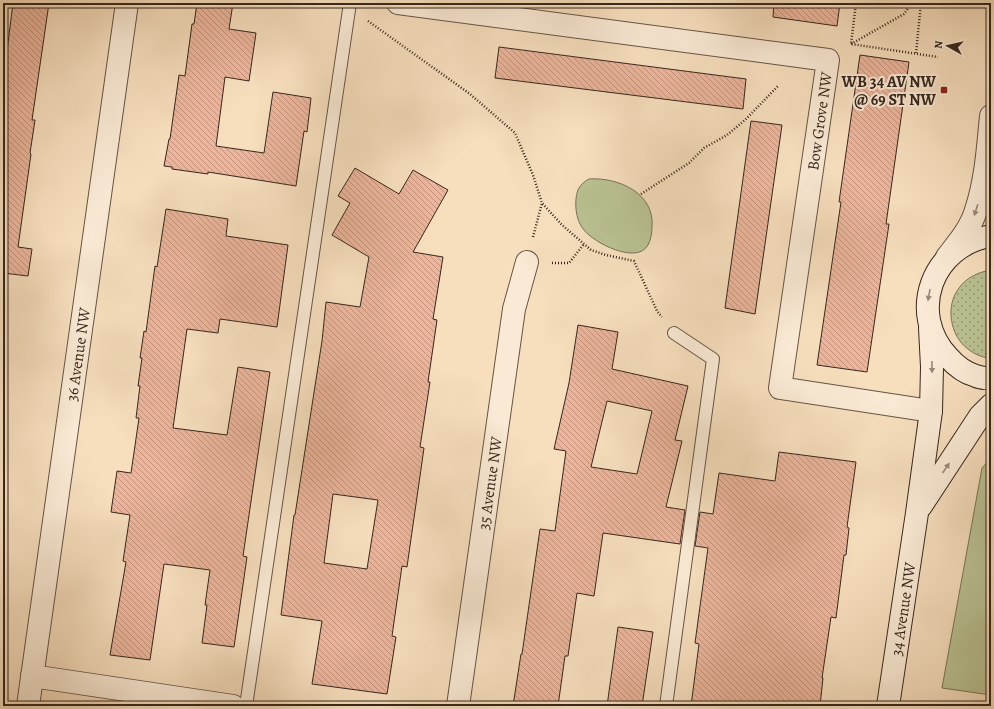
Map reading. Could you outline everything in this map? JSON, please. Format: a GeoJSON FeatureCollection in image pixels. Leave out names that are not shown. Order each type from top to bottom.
{"type":"FeatureCollection","features":[{"type":"Feature","properties":{"kind":"street","name":"36 Avenue NW"},"geometry":{"type":"LineString","coordinates":[[28,706],[127,3]]}},
{"type":"Feature","properties":{"kind":"street","name":"Bow Grove NW"},"geometry":{"type":"LineString","coordinates":[[398,3],[828,60],[780,388],[931,411]]}},
{"type":"Feature","properties":{"kind":"street"},"geometry":{"type":"LineString","coordinates":[[991,116],[983,182],[976,211],[964,235],[941,264],[931,284],[927,306],[930,328],[940,348],[955,365],[976,376],[991,379]]}},
{"type":"Feature","properties":{"kind":"street"},"geometry":{"type":"LineString","coordinates":[[941,264],[958,248],[978,238],[991,236]]}},
{"type":"Feature","properties":{"kind":"street","name":"35 Avenue NW"},"geometry":{"type":"LineString","coordinates":[[458,706],[514,309],[527,262]]}},
{"type":"Feature","properties":{"kind":"street","name":"34 Avenue NW"},"geometry":{"type":"LineString","coordinates":[[888,706],[931,411],[932,367],[930,328]]}},
{"type":"Feature","properties":{"kind":"street","name":"34 Avenue NW"},"geometry":{"type":"LineString","coordinates":[[917,512],[980,416],[991,405]]}},
{"type":"Feature","properties":{"kind":"street"},"geometry":{"type":"LineString","coordinates":[[32,676],[233,706]]}},
{"type":"Feature","properties":{"kind":"lane"},"geometry":{"type":"LineString","coordinates":[[246,706],[350,6]]}},
{"type":"Feature","properties":{"kind":"lane"},"geometry":{"type":"LineString","coordinates":[[666,706],[713,359],[674,333]]}},
{"type":"Feature","properties":{"kind":"path"},"geometry":{"type":"LineString","coordinates":[[851,44],[856,3]]}},
{"type":"Feature","properties":{"kind":"path"},"geometry":{"type":"LineString","coordinates":[[847,46],[904,14],[912,3]]}},
{"type":"Feature","properties":{"kind":"path"},"geometry":{"type":"LineString","coordinates":[[916,53],[921,3]]}},
{"type":"Feature","properties":{"kind":"path"},"geometry":{"type":"LineString","coordinates":[[350,6],[470,94],[515,133],[533,175],[542,203],[562,226],[591,250],[606,255],[634,260],[657,311],[674,333]]}},
{"type":"Feature","properties":{"kind":"path"},"geometry":{"type":"LineString","coordinates":[[851,44],[938,57]]}},
{"type":"Feature","properties":{"kind":"path"},"geometry":{"type":"LineString","coordinates":[[641,194],[689,163],[704,148],[727,136],[779,85]]}},
{"type":"Feature","properties":{"kind":"path"},"geometry":{"type":"LineString","coordinates":[[542,203],[527,262],[569,263],[584,244]]}},
{"type":"Feature","properties":{"kind":"green space"},"geometry":{"type":"Polygon","coordinates":[[[589,179],[600,179],[622,184],[641,196],[648,205],[651,215],[652,231],[649,243],[643,251],[635,253],[616,250],[597,241],[584,230],[577,215],[576,199],[577,192],[580,187],[589,179]]]}},
{"type":"Feature","properties":{"kind":"green space"},"geometry":{"type":"Polygon","coordinates":[[[991,270],[991,359],[973,353],[962,343],[957,337],[954,329],[951,312],[955,295],[962,284],[982,272],[991,270]]]}},
{"type":"Feature","properties":{"kind":"green space"},"geometry":{"type":"Polygon","coordinates":[[[991,458],[991,695],[942,688],[982,468],[991,458]]]}},
{"type":"Feature","properties":{"kind":"building"},"geometry":{"type":"Polygon","coordinates":[[[13,3],[49,3],[32,120],[35,120],[18,247],[32,249],[28,276],[3,273],[3,83],[13,3]]]}},
{"type":"Feature","properties":{"kind":"building"},"geometry":{"type":"Polygon","coordinates":[[[197,3],[233,3],[229,29],[256,33],[249,81],[225,77],[216,146],[264,153],[273,92],[311,98],[307,132],[304,131],[296,186],[208,172],[208,174],[172,169],[172,167],[164,166],[170,139],[179,75],[185,76],[192,24],[194,24],[197,3]]]}},
{"type":"Feature","properties":{"kind":"building"},"geometry":{"type":"Polygon","coordinates":[[[774,3],[840,3],[837,26],[773,17],[774,3]]]}},
{"type":"Feature","properties":{"kind":"building"},"geometry":{"type":"Polygon","coordinates":[[[499,47],[746,79],[743,109],[495,78],[499,47]]]}},
{"type":"Feature","properties":{"kind":"building"},"geometry":{"type":"Polygon","coordinates":[[[860,55],[909,62],[886,224],[889,224],[867,372],[817,365],[841,202],[839,202],[860,55]]]}},
{"type":"Feature","properties":{"kind":"building"},"geometry":{"type":"Polygon","coordinates":[[[751,121],[782,125],[755,314],[725,308],[751,121]]]}},
{"type":"Feature","properties":{"kind":"building"},"geometry":{"type":"Polygon","coordinates":[[[355,168],[399,194],[413,170],[448,190],[413,252],[443,257],[433,319],[437,320],[428,382],[430,382],[420,447],[424,448],[407,567],[402,566],[392,636],[396,637],[387,694],[312,684],[322,621],[281,615],[294,515],[322,341],[326,302],[360,307],[369,257],[332,235],[350,203],[338,196],[355,168]],[[333,494],[324,563],[367,569],[378,500],[333,494]]]}},
{"type":"Feature","properties":{"kind":"building"},"geometry":{"type":"Polygon","coordinates":[[[166,209],[228,219],[226,236],[288,245],[277,327],[220,319],[218,333],[187,329],[173,428],[227,435],[238,367],[270,372],[243,556],[247,557],[234,647],[202,643],[210,570],[164,564],[150,660],[110,655],[126,562],[123,561],[130,515],[111,512],[117,471],[131,473],[139,418],[136,418],[142,358],[140,358],[144,331],[146,332],[155,266],[157,267],[166,209]]]}},
{"type":"Feature","properties":{"kind":"building"},"geometry":{"type":"Polygon","coordinates":[[[578,325],[618,332],[612,369],[688,386],[675,440],[682,441],[666,507],[685,510],[680,544],[603,533],[594,596],[577,593],[568,656],[565,656],[558,706],[513,706],[540,529],[555,531],[566,451],[554,449],[569,383],[578,325]],[[607,401],[591,467],[637,474],[652,411],[607,401]]]}},
{"type":"Feature","properties":{"kind":"building"},"geometry":{"type":"Polygon","coordinates":[[[779,452],[856,462],[847,527],[849,528],[846,555],[844,555],[836,618],[831,617],[822,678],[820,706],[691,706],[699,644],[695,643],[708,548],[695,546],[700,512],[713,514],[719,473],[775,481],[779,452]]]}},
{"type":"Feature","properties":{"kind":"building"},"geometry":{"type":"Polygon","coordinates":[[[618,627],[653,632],[642,706],[607,706],[618,627]]]}},
{"type":"Feature","properties":{"kind":"place","name":"WB 34 AV NW @ 69 ST NW"},"geometry":{"type":"Point","coordinates":[944,90]}}]}
